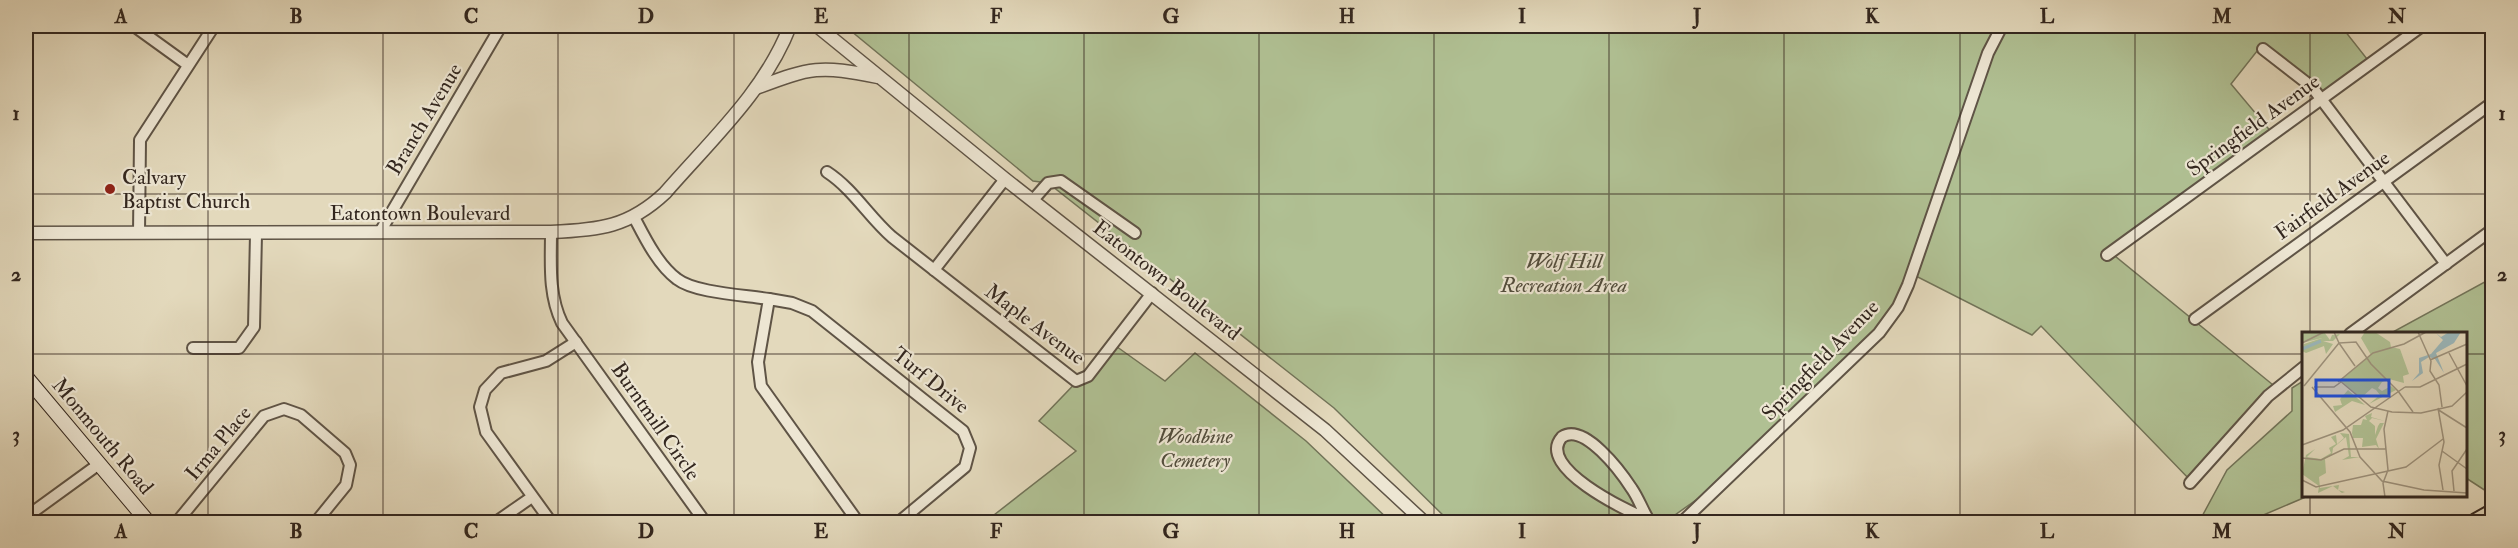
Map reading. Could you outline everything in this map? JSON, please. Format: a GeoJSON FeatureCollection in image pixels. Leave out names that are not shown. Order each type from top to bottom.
{"type":"FeatureCollection","features":[{"type":"Feature","properties":{"kind":"highway"},"geometry":{"type":"LineString","coordinates":[[2476,522],[2493,513]]}},
{"type":"Feature","properties":{"kind":"main road","name":"Monmouth Road"},"geometry":{"type":"LineString","coordinates":[[26,377],[148,522]]}},
{"type":"Feature","properties":{"kind":"street"},"geometry":{"type":"LineString","coordinates":[[134,26],[188,65]]}},
{"type":"Feature","properties":{"kind":"street"},"geometry":{"type":"LineString","coordinates":[[139,233],[140,140],[214,26]]}},
{"type":"Feature","properties":{"kind":"street","name":"Branch Avenue"},"geometry":{"type":"LineString","coordinates":[[380,232],[501,26]]}},
{"type":"Feature","properties":{"kind":"street","name":"Eatontown Boulevard"},"geometry":{"type":"LineString","coordinates":[[26,233],[551,232],[601,229],[634,217],[665,192],[756,88],[770,68],[789,26]]}},
{"type":"Feature","properties":{"kind":"street","name":"Eatontown Boulevard"},"geometry":{"type":"LineString","coordinates":[[817,26],[1005,178],[1325,430],[1424,522]]}},
{"type":"Feature","properties":{"kind":"street","name":"Springfield Avenue"},"geometry":{"type":"LineString","coordinates":[[1682,522],[1879,333],[1899,307],[1988,53],[2002,26]]}},
{"type":"Feature","properties":{"kind":"street","name":"Springfield Avenue"},"geometry":{"type":"LineString","coordinates":[[2107,255],[2422,26]]}},
{"type":"Feature","properties":{"kind":"street"},"geometry":{"type":"LineString","coordinates":[[2263,49],[2312,87],[2322,98],[2446,264]]}},
{"type":"Feature","properties":{"kind":"street"},"geometry":{"type":"LineString","coordinates":[[756,88],[802,71],[822,68],[879,77]]}},
{"type":"Feature","properties":{"kind":"street","name":"Fairfield Avenue"},"geometry":{"type":"LineString","coordinates":[[2195,319],[2493,103]]}},
{"type":"Feature","properties":{"kind":"street"},"geometry":{"type":"LineString","coordinates":[[827,172],[846,187],[877,224],[934,270],[1005,178]]}},
{"type":"Feature","properties":{"kind":"street"},"geometry":{"type":"LineString","coordinates":[[1033,200],[1048,183],[1061,181],[1135,233]]}},
{"type":"Feature","properties":{"kind":"street","name":"Turf Drive"},"geometry":{"type":"LineString","coordinates":[[634,217],[648,242],[671,273],[684,283],[792,303],[818,315],[963,432],[970,448],[965,467],[899,522]]}},
{"type":"Feature","properties":{"kind":"street"},"geometry":{"type":"LineString","coordinates":[[2351,332],[2493,230]]}},
{"type":"Feature","properties":{"kind":"street","name":"Burntmill Circle"},"geometry":{"type":"LineString","coordinates":[[551,232],[553,303],[562,323],[705,522]]}},
{"type":"Feature","properties":{"kind":"street"},"geometry":{"type":"LineString","coordinates":[[193,348],[238,348],[254,327],[256,234]]}},
{"type":"Feature","properties":{"kind":"street","name":"Maple Avenue"},"geometry":{"type":"LineString","coordinates":[[934,270],[1076,381],[1088,376],[1152,293]]}},
{"type":"Feature","properties":{"kind":"street"},"geometry":{"type":"LineString","coordinates":[[769,299],[758,362],[761,386],[858,522]]}},
{"type":"Feature","properties":{"kind":"street"},"geometry":{"type":"LineString","coordinates":[[551,522],[486,432],[481,415],[481,398],[488,384],[501,373],[546,361],[576,342]]}},
{"type":"Feature","properties":{"kind":"street"},"geometry":{"type":"LineString","coordinates":[[2190,483],[2268,396],[2302,369]]}},
{"type":"Feature","properties":{"kind":"street","name":"Irma Place"},"geometry":{"type":"LineString","coordinates":[[177,522],[264,416],[284,409],[301,416],[345,453],[350,465],[346,485],[316,522]]}},
{"type":"Feature","properties":{"kind":"street"},"geometry":{"type":"LineString","coordinates":[[1577,434],[1591,441],[1633,490],[1649,521],[1614,506],[1572,474],[1556,450],[1562,436],[1577,434]]}},
{"type":"Feature","properties":{"kind":"street"},"geometry":{"type":"LineString","coordinates":[[26,517],[99,464]]}},
{"type":"Feature","properties":{"kind":"street"},"geometry":{"type":"LineString","coordinates":[[496,522],[532,496]]}},
{"type":"Feature","properties":{"kind":"green space","name":"Wolf Hill Recreation Area"},"geometry":{"type":"Polygon","coordinates":[[[845,26],[2341,26],[2371,64],[2325,95],[2261,46],[2231,84],[2273,134],[2110,252],[2278,389],[2191,481],[2041,326],[2032,335],[1912,274],[1887,321],[1737,471],[1665,522],[1450,522],[1334,408],[1048,183],[1033,181],[845,26]]]}},
{"type":"Feature","properties":{"kind":"green space"},"geometry":{"type":"Polygon","coordinates":[[[2492,278],[2492,486],[2486,491],[2467,479],[2467,332],[2393,332],[2492,278]]]}},
{"type":"Feature","properties":{"kind":"green space","name":"Woodbine Cemetery"},"geometry":{"type":"Polygon","coordinates":[[[1113,344],[1165,381],[1195,353],[1306,441],[1391,522],[985,522],[1076,451],[1039,421],[1113,344]]]}},
{"type":"Feature","properties":{"kind":"green space"},"geometry":{"type":"Polygon","coordinates":[[[2302,382],[2302,497],[2306,497],[2247,522],[2199,522],[2227,470],[2292,411],[2292,388],[2302,382]]]}},
{"type":"Feature","properties":{"kind":"place","name":"Calvary Baptist Church"},"geometry":{"type":"Point","coordinates":[110,189]}}]}
